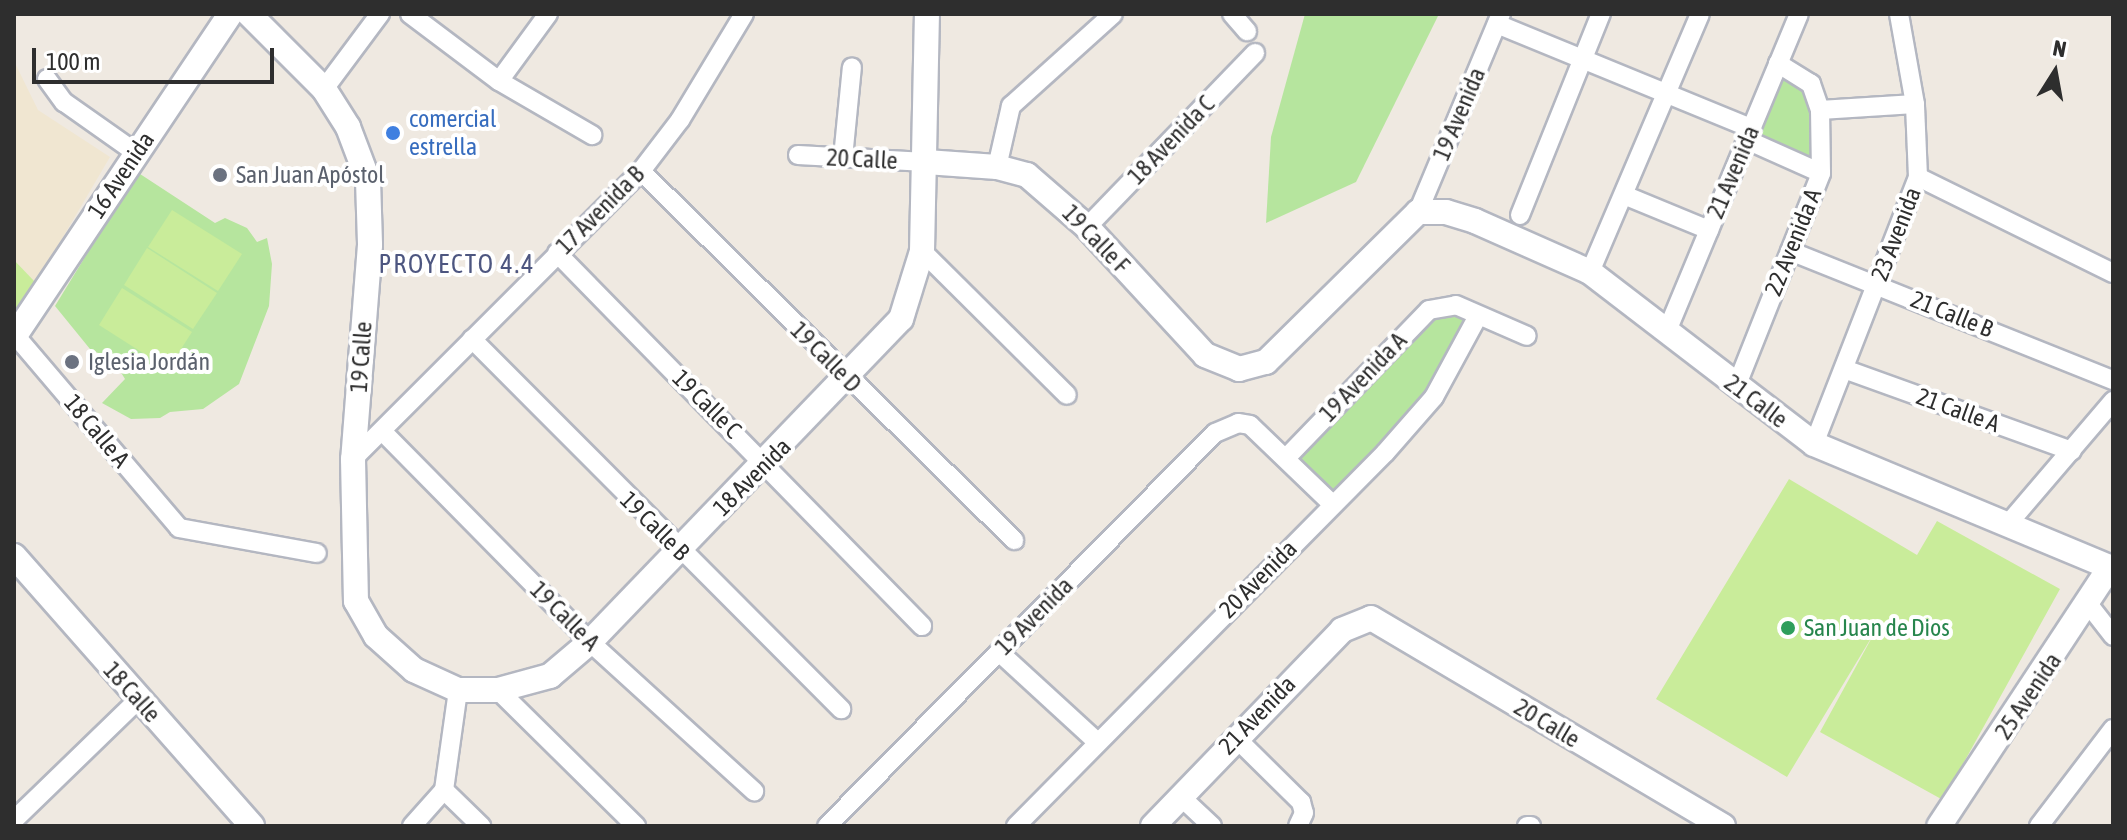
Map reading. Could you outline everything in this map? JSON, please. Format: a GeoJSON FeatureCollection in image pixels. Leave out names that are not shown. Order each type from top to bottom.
{"type":"FeatureCollection","features":[{"type":"Feature","properties":{"kind":"street","name":"16 Avenida"},"geometry":{"type":"LineString","coordinates":[[14,336],[230,14]]}},
{"type":"Feature","properties":{"kind":"street","name":"19 Calle"},"geometry":{"type":"LineString","coordinates":[[249,14],[324,89],[348,127],[368,180],[370,245],[353,459],[356,601],[376,636],[397,657],[458,690]]}},
{"type":"Feature","properties":{"kind":"street"},"geometry":{"type":"LineString","coordinates":[[324,89],[380,14]]}},
{"type":"Feature","properties":{"kind":"street"},"geometry":{"type":"LineString","coordinates":[[410,14],[499,81],[592,135]]}},
{"type":"Feature","properties":{"kind":"street"},"geometry":{"type":"LineString","coordinates":[[499,81],[548,14]]}},
{"type":"Feature","properties":{"kind":"street","name":"17 Avenida B"},"geometry":{"type":"LineString","coordinates":[[353,459],[641,171],[680,120],[744,14]]}},
{"type":"Feature","properties":{"kind":"street","name":"18 Avenida"},"geometry":{"type":"LineString","coordinates":[[458,690],[498,690],[550,676],[590,642],[766,463],[901,319],[922,251],[927,14]]}},
{"type":"Feature","properties":{"kind":"street"},"geometry":{"type":"LineString","coordinates":[[997,167],[1011,106],[1113,14]]}},
{"type":"Feature","properties":{"kind":"street"},"geometry":{"type":"LineString","coordinates":[[1232,14],[1247,31]]}},
{"type":"Feature","properties":{"kind":"street"},"geometry":{"type":"LineString","coordinates":[[1520,215],[1601,14]]}},
{"type":"Feature","properties":{"kind":"street"},"geometry":{"type":"LineString","coordinates":[[1590,272],[1700,14]]}},
{"type":"Feature","properties":{"kind":"street","name":"21 Avenida"},"geometry":{"type":"LineString","coordinates":[[1667,331],[1799,14]]}},
{"type":"Feature","properties":{"kind":"street","name":"23 Avenida"},"geometry":{"type":"LineString","coordinates":[[1814,444],[1918,177],[1915,104],[1899,14]]}},
{"type":"Feature","properties":{"kind":"street"},"geometry":{"type":"LineString","coordinates":[[1499,19],[1667,92],[1821,173]]}},
{"type":"Feature","properties":{"kind":"street","name":"19 Avenida"},"geometry":{"type":"LineString","coordinates":[[1239,369],[1266,362],[1418,212],[1499,19]]}},
{"type":"Feature","properties":{"kind":"street","name":"18 Avenida C"},"geometry":{"type":"LineString","coordinates":[[1087,227],[1255,53]]}},
{"type":"Feature","properties":{"kind":"street","name":"22 Avenida A"},"geometry":{"type":"LineString","coordinates":[[1736,387],[1821,173],[1820,110],[1811,84],[1778,63]]}},
{"type":"Feature","properties":{"kind":"street"},"geometry":{"type":"LineString","coordinates":[[843,158],[852,67]]}},
{"type":"Feature","properties":{"kind":"street"},"geometry":{"type":"LineString","coordinates":[[47,79],[64,102],[135,152]]}},
{"type":"Feature","properties":{"kind":"street"},"geometry":{"type":"LineString","coordinates":[[1820,110],[1915,104]]}},
{"type":"Feature","properties":{"kind":"street","name":"20 Calle"},"geometry":{"type":"LineString","coordinates":[[798,155],[926,162]]}},
{"type":"Feature","properties":{"kind":"street","name":"19 Calle F"},"geometry":{"type":"LineString","coordinates":[[926,162],[997,167],[1027,175],[1087,227],[1205,355],[1239,369]]}},
{"type":"Feature","properties":{"kind":"street","name":"19 Calle D"},"geometry":{"type":"LineString","coordinates":[[641,171],[1014,540]]}},
{"type":"Feature","properties":{"kind":"street"},"geometry":{"type":"LineString","coordinates":[[1918,177],[2113,273]]}},
{"type":"Feature","properties":{"kind":"street"},"geometry":{"type":"LineString","coordinates":[[1624,195],[1709,230]]}},
{"type":"Feature","properties":{"kind":"street","name":"21 Calle"},"geometry":{"type":"LineString","coordinates":[[1418,212],[1446,212],[1475,221],[1590,272],[1814,444],[2112,565]]}},
{"type":"Feature","properties":{"kind":"street"},"geometry":{"type":"LineString","coordinates":[[922,251],[1067,395]]}},
{"type":"Feature","properties":{"kind":"street","name":"21 Calle B"},"geometry":{"type":"LineString","coordinates":[[1790,251],[2113,380]]}},
{"type":"Feature","properties":{"kind":"street","name":"19 Calle C"},"geometry":{"type":"LineString","coordinates":[[557,253],[766,463],[922,626]]}},
{"type":"Feature","properties":{"kind":"street","name":"19 Avenida A"},"geometry":{"type":"LineString","coordinates":[[1288,456],[1420,319],[1443,305],[1478,316]]}},
{"type":"Feature","properties":{"kind":"street"},"geometry":{"type":"LineString","coordinates":[[1478,316],[1527,336]]}},
{"type":"Feature","properties":{"kind":"street","name":"20 Avenida"},"geometry":{"type":"LineString","coordinates":[[1016,826],[1434,397],[1478,316]]}},
{"type":"Feature","properties":{"kind":"street","name":"18 Calle A"},"geometry":{"type":"LineString","coordinates":[[14,336],[179,528],[317,553]]}},
{"type":"Feature","properties":{"kind":"street","name":"19 Calle B"},"geometry":{"type":"LineString","coordinates":[[472,339],[679,551],[841,709]]}},
{"type":"Feature","properties":{"kind":"street","name":"21 Calle A"},"geometry":{"type":"LineString","coordinates":[[1844,369],[2072,451]]}},
{"type":"Feature","properties":{"kind":"street"},"geometry":{"type":"LineString","coordinates":[[2008,524],[2113,401]]}},
{"type":"Feature","properties":{"kind":"street","name":"19 Avenida"},"geometry":{"type":"LineString","coordinates":[[827,826],[1215,433],[1238,423],[1250,425],[1288,456]]}},
{"type":"Feature","properties":{"kind":"street","name":"19 Calle A"},"geometry":{"type":"LineString","coordinates":[[390,425],[590,642],[754,791]]}},
{"type":"Feature","properties":{"kind":"street"},"geometry":{"type":"LineString","coordinates":[[1288,456],[1332,504]]}},
{"type":"Feature","properties":{"kind":"street","name":"18 Calle"},"geometry":{"type":"LineString","coordinates":[[14,556],[248,824]]}},
{"type":"Feature","properties":{"kind":"street","name":"25 Avenida"},"geometry":{"type":"LineString","coordinates":[[1939,826],[2089,605],[2112,565]]}},
{"type":"Feature","properties":{"kind":"street"},"geometry":{"type":"LineString","coordinates":[[2089,605],[2113,636]]}},
{"type":"Feature","properties":{"kind":"street","name":"20 Calle"},"geometry":{"type":"LineString","coordinates":[[1371,618],[1723,826]]}},
{"type":"Feature","properties":{"kind":"street","name":"21 Avenida"},"geometry":{"type":"LineString","coordinates":[[1153,826],[1235,737],[1342,630],[1371,618]]}},
{"type":"Feature","properties":{"kind":"street"},"geometry":{"type":"LineString","coordinates":[[999,652],[1096,741]]}},
{"type":"Feature","properties":{"kind":"street"},"geometry":{"type":"LineString","coordinates":[[412,826],[444,790],[458,690]]}},
{"type":"Feature","properties":{"kind":"street"},"geometry":{"type":"LineString","coordinates":[[498,690],[636,826]]}},
{"type":"Feature","properties":{"kind":"street"},"geometry":{"type":"LineString","coordinates":[[14,820],[139,699]]}},
{"type":"Feature","properties":{"kind":"street"},"geometry":{"type":"LineString","coordinates":[[2039,826],[2113,729]]}},
{"type":"Feature","properties":{"kind":"street"},"geometry":{"type":"LineString","coordinates":[[1235,737],[1301,802],[1301,820]]}},
{"type":"Feature","properties":{"kind":"street"},"geometry":{"type":"LineString","coordinates":[[444,790],[481,826]]}},
{"type":"Feature","properties":{"kind":"street"},"geometry":{"type":"LineString","coordinates":[[1180,796],[1212,826]]}},
{"type":"Feature","properties":{"kind":"shaded area"},"geometry":{"type":"Polygon","coordinates":[[[16,65],[38,110],[110,157],[36,283],[14,260],[16,65]]]}},
{"type":"Feature","properties":{"kind":"green space"},"geometry":{"type":"Polygon","coordinates":[[[1305,14],[1439,14],[1356,182],[1266,223],[1271,137],[1305,14]]]}},
{"type":"Feature","properties":{"kind":"green space"},"geometry":{"type":"Polygon","coordinates":[[[1778,63],[1811,84],[1821,173],[1747,140],[1778,63]]]}},
{"type":"Feature","properties":{"kind":"green space"},"geometry":{"type":"Polygon","coordinates":[[[137,172],[215,223],[225,218],[247,228],[257,242],[267,238],[272,264],[269,306],[239,384],[203,409],[170,412],[160,418],[131,419],[102,403],[125,379],[114,361],[90,349],[55,306],[137,172]]]}},
{"type":"Feature","properties":{"kind":"green space"},"geometry":{"type":"Polygon","coordinates":[[[172,210],[242,254],[218,291],[148,247],[172,210]]]}},
{"type":"Feature","properties":{"kind":"green space"},"geometry":{"type":"Polygon","coordinates":[[[147,248],[217,293],[193,329],[124,285],[147,248]]]}},
{"type":"Feature","properties":{"kind":"green space"},"geometry":{"type":"Polygon","coordinates":[[[14,260],[36,283],[14,319],[14,260]]]}},
{"type":"Feature","properties":{"kind":"green space"},"geometry":{"type":"Polygon","coordinates":[[[122,288],[192,332],[168,369],[99,325],[122,288]]]}},
{"type":"Feature","properties":{"kind":"green space"},"geometry":{"type":"Polygon","coordinates":[[[1429,310],[1478,316],[1462,353],[1332,504],[1288,456],[1429,310]]]}},
{"type":"Feature","properties":{"kind":"green space"},"geometry":{"type":"Polygon","coordinates":[[[1789,479],[1917,555],[1937,521],[2060,589],[1943,800],[1820,732],[1876,630],[1787,777],[1656,699],[1789,479]]]}},
{"type":"Feature","properties":{"kind":"place","name":"comercial estrella"},"geometry":{"type":"Point","coordinates":[393,133]}},
{"type":"Feature","properties":{"kind":"place","name":"San Juan Apóstol"},"geometry":{"type":"Point","coordinates":[220,175]}},
{"type":"Feature","properties":{"kind":"place","name":"Iglesia Jordán"},"geometry":{"type":"Point","coordinates":[72,362]}},
{"type":"Feature","properties":{"kind":"place","name":"San Juan de Dios"},"geometry":{"type":"Point","coordinates":[1788,628]}},
{"type":"Feature","properties":{"kind":"district","name":"PROYECTO 4.4"},"geometry":{"type":"Point","coordinates":[457,265]}}]}
